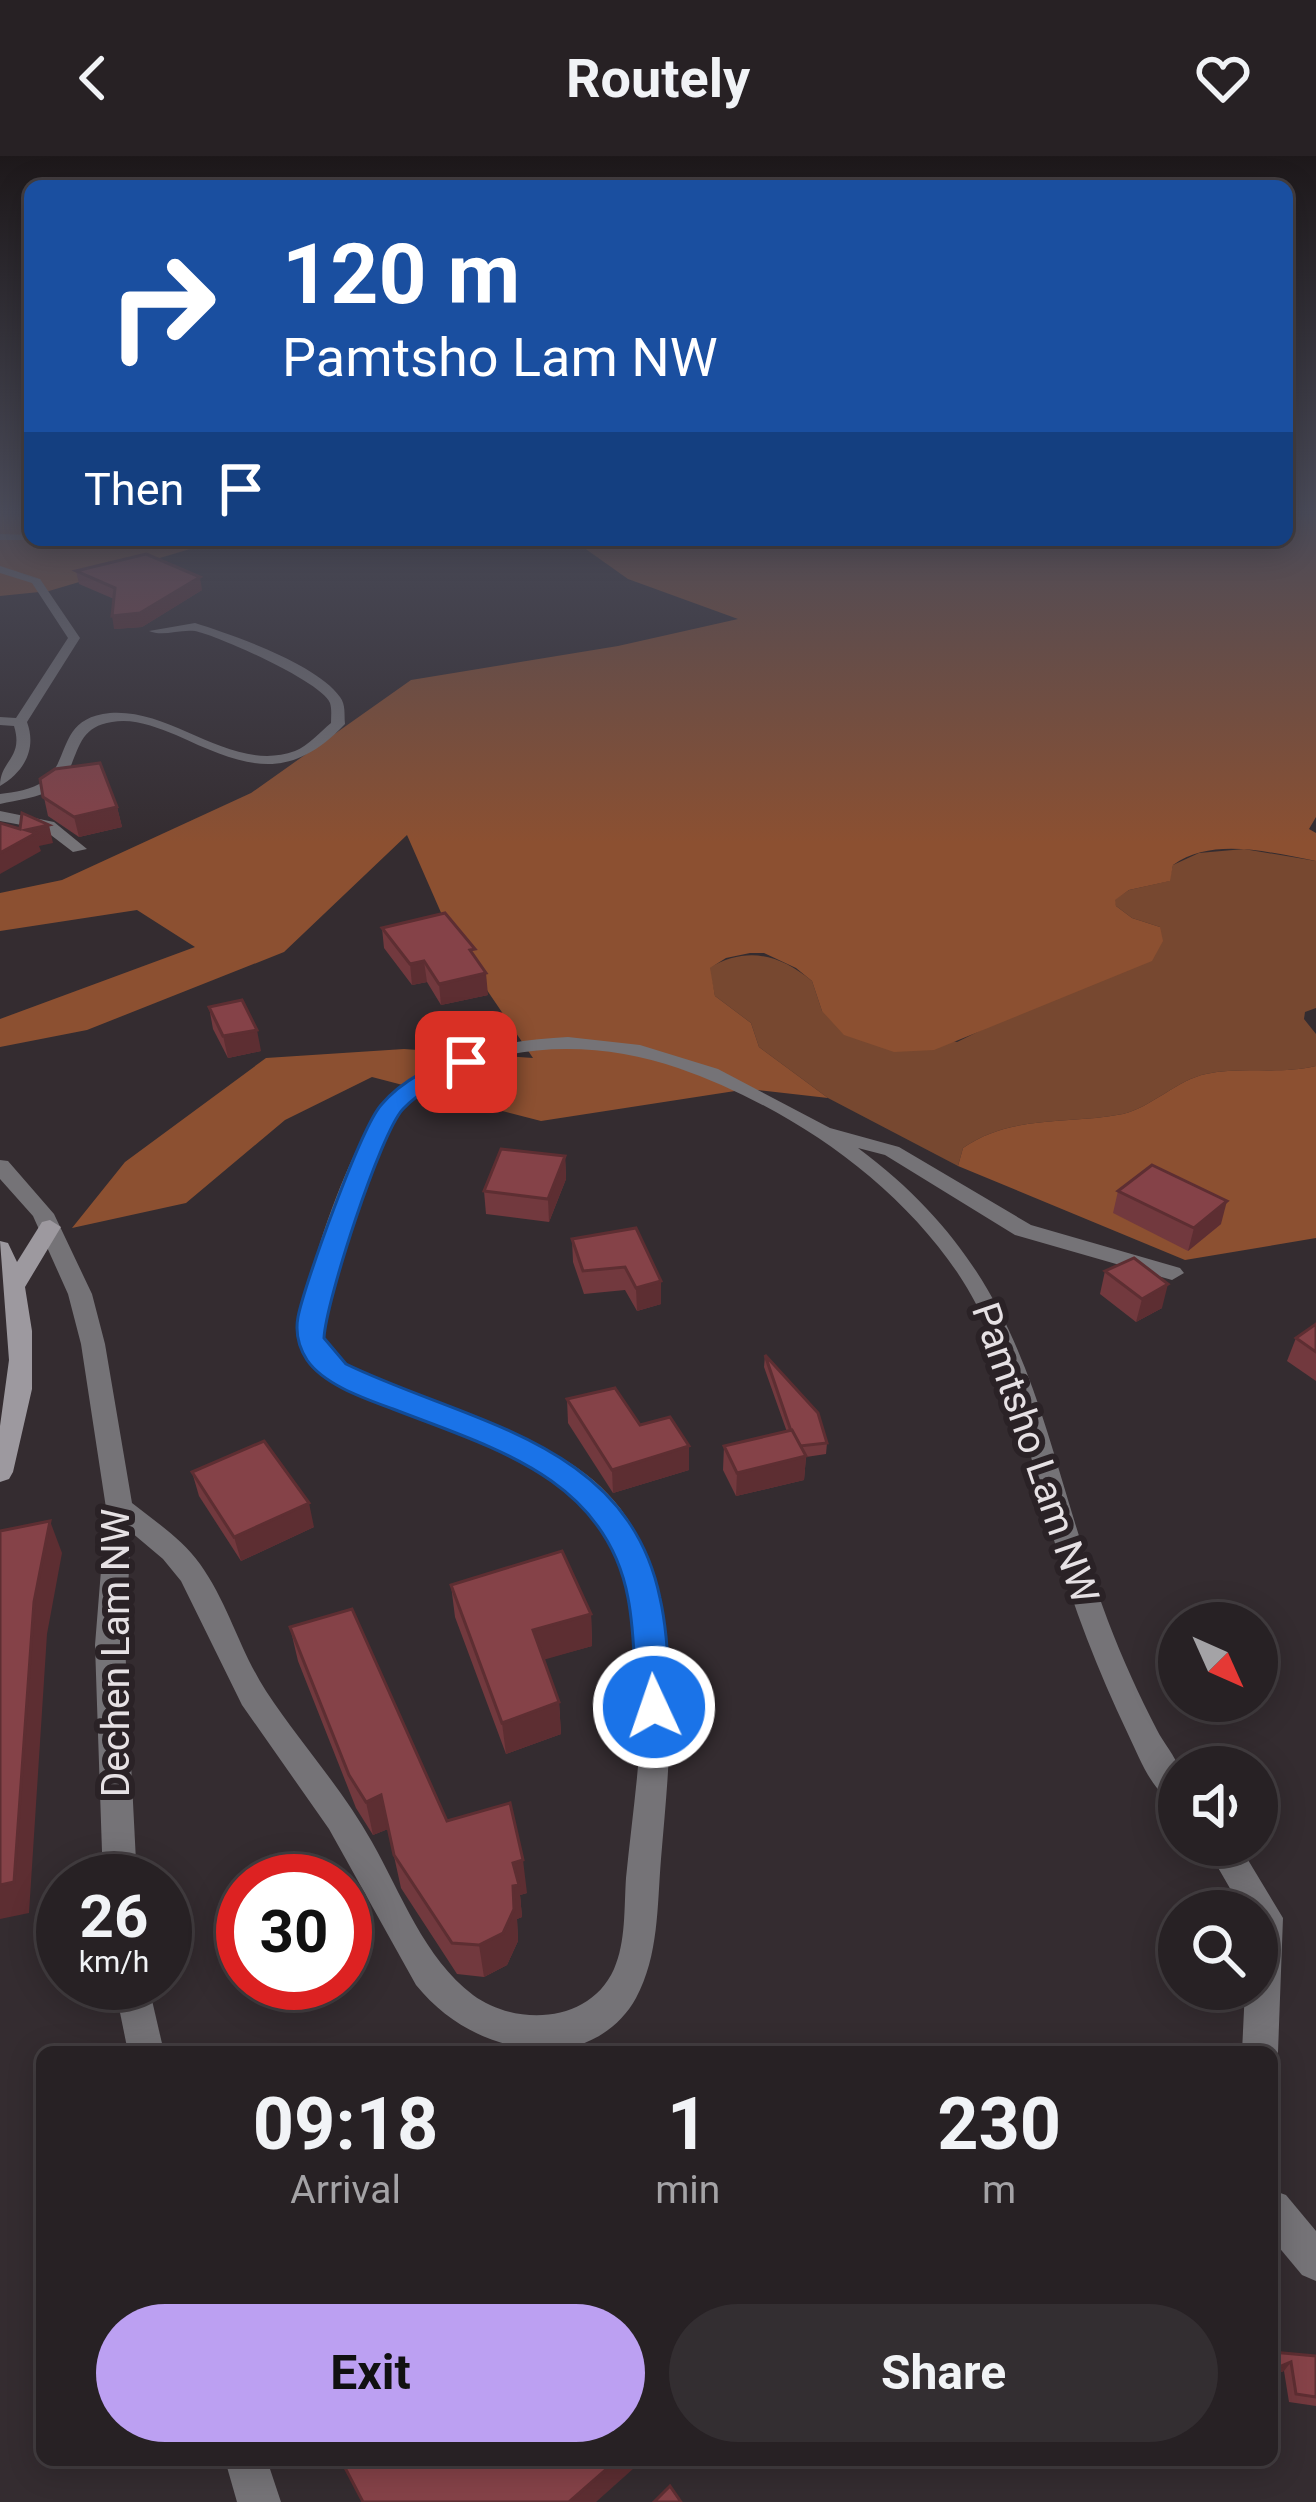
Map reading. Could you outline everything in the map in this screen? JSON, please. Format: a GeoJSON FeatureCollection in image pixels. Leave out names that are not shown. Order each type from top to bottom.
{"type":"FeatureCollection","features":[{"type":"Feature","properties":{"kind":"main road"},"geometry":{"type":"LineString","coordinates":[[15,1284],[50,1227]]}},
{"type":"Feature","properties":{"kind":"main road"},"geometry":{"type":"LineString","coordinates":[[0,1248],[15,1284],[22,1370],[0,1472]]}},
{"type":"Feature","properties":{"kind":"street"},"geometry":{"type":"LineString","coordinates":[[20,722],[74,638],[65,624]]}},
{"type":"Feature","properties":{"kind":"street"},"geometry":{"type":"LineString","coordinates":[[0,800],[53,783],[63,775],[76,734],[104,719],[149,717],[230,758],[275,762],[304,753],[338,724],[337,702],[328,692],[280,660],[195,627],[155,631]]}},
{"type":"Feature","properties":{"kind":"street"},"geometry":{"type":"LineString","coordinates":[[0,721],[20,722]]}},
{"type":"Feature","properties":{"kind":"street"},"geometry":{"type":"LineString","coordinates":[[0,782],[26,752],[20,722]]}},
{"type":"Feature","properties":{"kind":"street"},"geometry":{"type":"LineString","coordinates":[[0,816],[48,825],[79,849]]}},
{"type":"Feature","properties":{"kind":"street","name":"Pamtsho Lam NW"},"geometry":{"type":"LineString","coordinates":[[119,1508],[183,1561],[248,1688],[349,1831],[438,1985],[476,2016],[506,2026],[564,2033],[588,2025],[614,2003],[631,1973],[639,1942],[655,1762],[653,1661],[644,1596],[623,1540],[598,1504],[538,1454],[336,1371],[320,1357],[310,1338],[311,1317],[333,1246],[388,1110],[418,1084],[466,1062],[570,1040],[622,1045],[730,1081],[824,1132],[938,1231],[992,1313],[1028,1407],[1098,1635],[1158,1756]]}},
{"type":"Feature","properties":{"kind":"street"},"geometry":{"type":"LineString","coordinates":[[824,1132],[892,1151],[1023,1230],[1172,1273]]}},
{"type":"Feature","properties":{"kind":"street","name":"Dechen Lam NW"},"geometry":{"type":"LineString","coordinates":[[0,1166],[50,1227],[80,1294],[93,1344],[119,1508],[110,1645],[119,1854]]}},
{"type":"Feature","properties":{"kind":"street"},"geometry":{"type":"LineString","coordinates":[[1237,1866],[1266,1918],[1260,2046]]}},
{"type":"Feature","properties":{"kind":"street"},"geometry":{"type":"LineString","coordinates":[[137,2010],[145,2046]]}},
{"type":"Feature","properties":{"kind":"street"},"geometry":{"type":"LineString","coordinates":[[1278,2216],[1316,2261]]}},
{"type":"Feature","properties":{"kind":"street"},"geometry":{"type":"LineString","coordinates":[[248,2466],[259,2502]]}},
{"type":"Feature","properties":{"kind":"shaded area"},"geometry":{"type":"Polygon","coordinates":[[[714,624],[1316,624],[1316,817],[1309,829],[1316,833],[1316,861],[1243,849],[1189,856],[1173,865],[1170,881],[1129,890],[1115,900],[1132,918],[1160,927],[1163,941],[1152,961],[934,1050],[894,1052],[844,1035],[822,1011],[812,981],[764,953],[726,958],[710,968],[715,996],[751,1023],[759,1047],[828,1098],[748,1089],[541,1121],[372,1077],[285,1120],[186,1203],[72,1228],[125,1162],[266,1058],[404,1049],[533,1058],[453,940],[407,835],[284,952],[87,1030],[0,1047],[0,1019],[195,947],[137,910],[0,931],[0,893],[62,880],[251,793],[411,680],[618,646],[714,624]]]}},
{"type":"Feature","properties":{"kind":"shaded area"},"geometry":{"type":"Polygon","coordinates":[[[1244,849],[1316,861],[1316,1008],[1305,1012],[1304,1019],[1316,1034],[1316,1066],[1206,1074],[1123,1114],[1001,1130],[963,1148],[958,1166],[828,1098],[759,1047],[751,1023],[715,996],[709,968],[736,957],[762,956],[787,964],[812,981],[822,1011],[957,1042],[1160,927],[1132,918],[1114,900],[1129,890],[1169,881],[1173,865],[1199,853],[1244,849]]]}},
{"type":"Feature","properties":{"kind":"shaded area"},"geometry":{"type":"Polygon","coordinates":[[[1316,1066],[1316,1238],[1185,1260],[958,1166],[963,1148],[1001,1130],[1123,1114],[1206,1074],[1316,1066]]]}},
{"type":"Feature","properties":{"kind":"building"},"geometry":{"type":"Polygon","coordinates":[[[100,763],[117,807],[74,817],[43,797],[40,779],[55,769],[100,763]]]}},
{"type":"Feature","properties":{"kind":"building"},"geometry":{"type":"Polygon","coordinates":[[[22,813],[49,825],[26,830],[36,833],[0,853],[0,823],[20,829],[22,813]]]}},
{"type":"Feature","properties":{"kind":"building"},"geometry":{"type":"Polygon","coordinates":[[[445,913],[475,949],[470,950],[486,973],[439,984],[424,961],[410,964],[382,928],[445,913]]]}},
{"type":"Feature","properties":{"kind":"building"},"geometry":{"type":"Polygon","coordinates":[[[242,1000],[257,1030],[223,1036],[209,1007],[242,1000]]]}},
{"type":"Feature","properties":{"kind":"building"},"geometry":{"type":"Polygon","coordinates":[[[501,1149],[565,1156],[548,1199],[484,1191],[501,1149]]]}},
{"type":"Feature","properties":{"kind":"building"},"geometry":{"type":"Polygon","coordinates":[[[1152,1165],[1227,1201],[1194,1228],[1118,1191],[1152,1165]]]}},
{"type":"Feature","properties":{"kind":"building"},"geometry":{"type":"Polygon","coordinates":[[[636,1228],[661,1281],[636,1288],[625,1267],[583,1271],[572,1239],[636,1228]]]}},
{"type":"Feature","properties":{"kind":"building"},"geometry":{"type":"Polygon","coordinates":[[[1134,1258],[1168,1284],[1142,1299],[1105,1271],[1134,1258]]]}},
{"type":"Feature","properties":{"kind":"building"},"geometry":{"type":"Polygon","coordinates":[[[1316,1324],[1316,1352],[1296,1338],[1316,1324]]]}},
{"type":"Feature","properties":{"kind":"building"},"geometry":{"type":"Polygon","coordinates":[[[765,1355],[818,1413],[827,1443],[800,1446],[765,1355]]]}},
{"type":"Feature","properties":{"kind":"building"},"geometry":{"type":"Polygon","coordinates":[[[615,1388],[640,1425],[670,1417],[689,1446],[612,1470],[567,1399],[615,1388]]]}},
{"type":"Feature","properties":{"kind":"building"},"geometry":{"type":"Polygon","coordinates":[[[792,1430],[806,1456],[737,1473],[724,1446],[792,1430]]]}},
{"type":"Feature","properties":{"kind":"building"},"geometry":{"type":"Polygon","coordinates":[[[264,1441],[309,1503],[234,1537],[192,1472],[264,1441]]]}},
{"type":"Feature","properties":{"kind":"building"},"geometry":{"type":"Polygon","coordinates":[[[50,1521],[34,1602],[14,1882],[0,1885],[0,1531],[50,1521]]]}},
{"type":"Feature","properties":{"kind":"building"},"geometry":{"type":"Polygon","coordinates":[[[562,1551],[591,1614],[533,1630],[559,1702],[502,1723],[451,1585],[562,1551]]]}},
{"type":"Feature","properties":{"kind":"building"},"geometry":{"type":"Polygon","coordinates":[[[352,1609],[447,1821],[510,1803],[523,1860],[513,1863],[519,1885],[513,1886],[514,1909],[503,1933],[479,1945],[452,1943],[394,1855],[381,1795],[366,1802],[349,1775],[290,1627],[352,1609]]]}},
{"type":"Feature","properties":{"kind":"building"},"geometry":{"type":"Polygon","coordinates":[[[1278,2353],[1316,2356],[1316,2397],[1296,2394],[1291,2362],[1278,2367],[1278,2353]]]}},
{"type":"Feature","properties":{"kind":"building"},"geometry":{"type":"Polygon","coordinates":[[[344,2466],[610,2466],[569,2502],[363,2502],[344,2466]]]}},
{"type":"Feature","properties":{"kind":"building"},"geometry":{"type":"Polygon","coordinates":[[[670,2486],[681,2502],[654,2502],[670,2486]]]}},
{"type":"Feature","properties":{"kind":"route"},"geometry":{"type":"LineString","coordinates":[[466,1062],[418,1084],[388,1110],[333,1246],[311,1317],[310,1338],[320,1357],[336,1371],[538,1454],[598,1504],[617,1525],[644,1596],[654,1707]]}}]}
